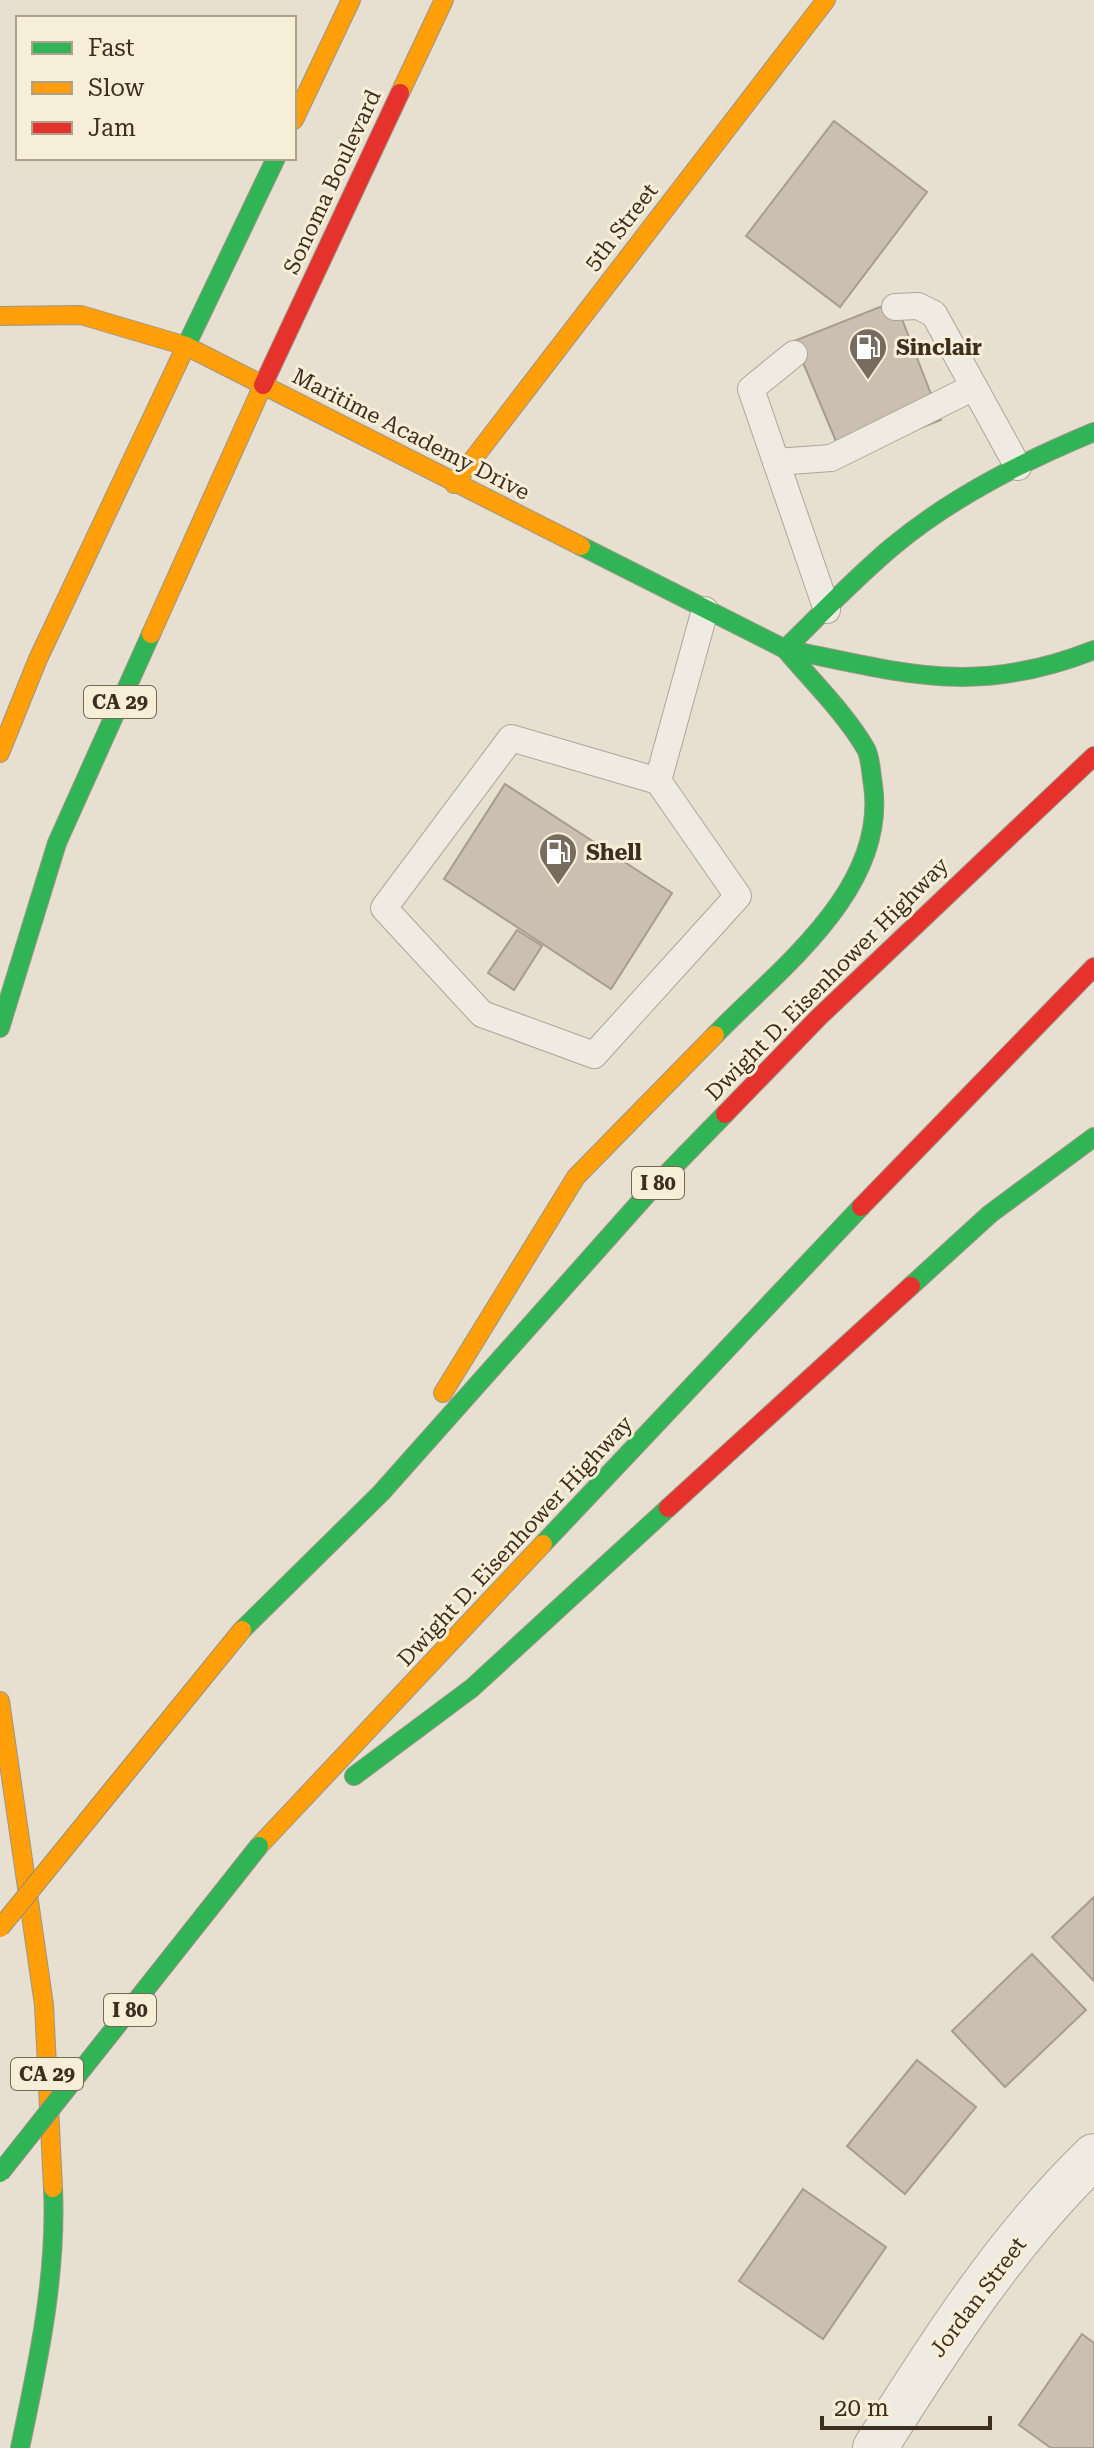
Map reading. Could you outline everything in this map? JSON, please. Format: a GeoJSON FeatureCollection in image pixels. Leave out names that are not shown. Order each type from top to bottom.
{"type":"FeatureCollection","features":[{"type":"Feature","properties":{"kind":"main road"},"geometry":{"type":"LineString","coordinates":[[296,116],[351,0]]}},
{"type":"Feature","properties":{"kind":"main road","name":"Sonoma Boulevard"},"geometry":{"type":"LineString","coordinates":[[263,385],[444,0]]}},
{"type":"Feature","properties":{"kind":"main road","name":"5th Street"},"geometry":{"type":"LineString","coordinates":[[454,484],[826,0]]}},
{"type":"Feature","properties":{"kind":"main road"},"geometry":{"type":"LineString","coordinates":[[0,753],[38,659],[275,160]]}},
{"type":"Feature","properties":{"kind":"main road","name":"Maritime Academy Drive"},"geometry":{"type":"LineString","coordinates":[[0,316],[81,315],[186,346],[785,649]]}},
{"type":"Feature","properties":{"kind":"main road","name":"CA 29"},"geometry":{"type":"LineString","coordinates":[[0,1028],[57,843],[263,385]]}},
{"type":"Feature","properties":{"kind":"main road"},"geometry":{"type":"LineString","coordinates":[[785,649],[893,546],[969,493],[1094,432]]}},
{"type":"Feature","properties":{"kind":"main road"},"geometry":{"type":"LineString","coordinates":[[785,649],[964,681],[1035,673],[1094,650]]}},
{"type":"Feature","properties":{"kind":"main road"},"geometry":{"type":"LineString","coordinates":[[381,1493],[576,1177],[825,922],[861,867],[871,835],[875,800],[868,752],[785,649]]}},
{"type":"Feature","properties":{"kind":"main road","name":"Dwight D. Eisenhower Highway"},"geometry":{"type":"LineString","coordinates":[[0,1928],[242,1630],[381,1493],[669,1171],[819,1017],[998,843],[1094,756]]}},
{"type":"Feature","properties":{"kind":"main road","name":"Dwight D. Eisenhower Highway"},"geometry":{"type":"LineString","coordinates":[[0,2173],[259,1846],[870,1197],[1094,967]]}},
{"type":"Feature","properties":{"kind":"main road"},"geometry":{"type":"LineString","coordinates":[[259,1846],[472,1688],[990,1214],[1094,1137]]}},
{"type":"Feature","properties":{"kind":"main road","name":"CA 29"},"geometry":{"type":"LineString","coordinates":[[0,1701],[44,2005],[54,2218],[44,2331],[20,2448]]}},
{"type":"Feature","properties":{"kind":"street","name":"Jordan Street"},"geometry":{"type":"LineString","coordinates":[[875,2448],[953,2325],[1060,2189],[1094,2156]]}},
{"type":"Feature","properties":{"kind":"lane"},"geometry":{"type":"LineString","coordinates":[[895,307],[918,306],[934,314],[1018,467]]}},
{"type":"Feature","properties":{"kind":"lane"},"geometry":{"type":"LineString","coordinates":[[794,354],[751,389],[827,610]]}},
{"type":"Feature","properties":{"kind":"lane"},"geometry":{"type":"LineString","coordinates":[[776,462],[831,458],[974,387]]}},
{"type":"Feature","properties":{"kind":"lane"},"geometry":{"type":"LineString","coordinates":[[658,781],[705,610]]}},
{"type":"Feature","properties":{"kind":"lane"},"geometry":{"type":"LineString","coordinates":[[511,738],[658,781],[738,896],[594,1055],[482,1014],[384,908],[511,738]]}},
{"type":"Feature","properties":{"kind":"building"},"geometry":{"type":"Polygon","coordinates":[[[834,121],[927,192],[840,307],[746,236],[834,121]]]}},
{"type":"Feature","properties":{"kind":"building","name":"Sinclair"},"geometry":{"type":"Polygon","coordinates":[[[895,301],[941,420],[843,458],[794,341],[895,301]]]}},
{"type":"Feature","properties":{"kind":"building","name":"Shell"},"geometry":{"type":"Polygon","coordinates":[[[505,784],[672,893],[611,989],[444,879],[505,784]]]}},
{"type":"Feature","properties":{"kind":"building"},"geometry":{"type":"Polygon","coordinates":[[[517,930],[542,946],[514,990],[488,973],[517,930]]]}},
{"type":"Feature","properties":{"kind":"building"},"geometry":{"type":"Polygon","coordinates":[[[1094,1897],[1094,1981],[1052,1937],[1094,1897]]]}},
{"type":"Feature","properties":{"kind":"building"},"geometry":{"type":"Polygon","coordinates":[[[1032,1954],[1086,2010],[1005,2087],[952,2031],[1032,1954]]]}},
{"type":"Feature","properties":{"kind":"building"},"geometry":{"type":"Polygon","coordinates":[[[917,2060],[976,2107],[905,2194],[847,2146],[917,2060]]]}},
{"type":"Feature","properties":{"kind":"building"},"geometry":{"type":"Polygon","coordinates":[[[803,2189],[886,2247],[823,2339],[739,2281],[803,2189]]]}},
{"type":"Feature","properties":{"kind":"building"},"geometry":{"type":"Polygon","coordinates":[[[1082,2334],[1094,2343],[1094,2448],[1051,2448],[1019,2425],[1082,2334]]]}},
{"type":"Feature","properties":{"kind":"traffic: fast"},"geometry":{"type":"LineString","coordinates":[[186,346],[275,160]]}},
{"type":"Feature","properties":{"kind":"traffic: fast"},"geometry":{"type":"LineString","coordinates":[[581,546],[785,649],[878,559],[939,512],[1014,468],[1094,432]]}},
{"type":"Feature","properties":{"kind":"traffic: fast"},"geometry":{"type":"LineString","coordinates":[[0,1028],[57,843],[151,634]]}},
{"type":"Feature","properties":{"kind":"traffic: fast"},"geometry":{"type":"LineString","coordinates":[[785,649],[904,672],[975,677],[1012,673],[1094,650]]}},
{"type":"Feature","properties":{"kind":"traffic: fast"},"geometry":{"type":"LineString","coordinates":[[715,1035],[824,924],[864,859],[873,823],[873,785],[866,749],[838,710],[785,649]]}},
{"type":"Feature","properties":{"kind":"traffic: fast"},"geometry":{"type":"LineString","coordinates":[[242,1630],[381,1493],[648,1193],[725,1114]]}},
{"type":"Feature","properties":{"kind":"traffic: fast"},"geometry":{"type":"LineString","coordinates":[[911,1286],[990,1214],[1094,1137]]}},
{"type":"Feature","properties":{"kind":"traffic: fast"},"geometry":{"type":"LineString","coordinates":[[543,1544],[861,1207]]}},
{"type":"Feature","properties":{"kind":"traffic: fast"},"geometry":{"type":"LineString","coordinates":[[354,1776],[472,1688],[668,1508]]}},
{"type":"Feature","properties":{"kind":"traffic: fast"},"geometry":{"type":"LineString","coordinates":[[0,2173],[259,1846]]}},
{"type":"Feature","properties":{"kind":"traffic: fast"},"geometry":{"type":"LineString","coordinates":[[20,2448],[49,2287],[53,2188]]}},
{"type":"Feature","properties":{"kind":"traffic: slow"},"geometry":{"type":"LineString","coordinates":[[296,116],[351,0]]}},
{"type":"Feature","properties":{"kind":"traffic: slow"},"geometry":{"type":"LineString","coordinates":[[400,93],[444,0]]}},
{"type":"Feature","properties":{"kind":"traffic: slow"},"geometry":{"type":"LineString","coordinates":[[454,484],[826,0]]}},
{"type":"Feature","properties":{"kind":"traffic: slow"},"geometry":{"type":"LineString","coordinates":[[0,316],[81,315],[186,346],[581,546]]}},
{"type":"Feature","properties":{"kind":"traffic: slow"},"geometry":{"type":"LineString","coordinates":[[0,753],[38,659],[186,346]]}},
{"type":"Feature","properties":{"kind":"traffic: slow"},"geometry":{"type":"LineString","coordinates":[[151,634],[263,385]]}},
{"type":"Feature","properties":{"kind":"traffic: slow"},"geometry":{"type":"LineString","coordinates":[[443,1393],[576,1177],[715,1035]]}},
{"type":"Feature","properties":{"kind":"traffic: slow"},"geometry":{"type":"LineString","coordinates":[[259,1846],[543,1544]]}},
{"type":"Feature","properties":{"kind":"traffic: slow"},"geometry":{"type":"LineString","coordinates":[[0,1928],[242,1630]]}},
{"type":"Feature","properties":{"kind":"traffic: slow"},"geometry":{"type":"LineString","coordinates":[[0,1701],[44,2005],[53,2188]]}},
{"type":"Feature","properties":{"kind":"traffic: jam"},"geometry":{"type":"LineString","coordinates":[[263,385],[400,93]]}},
{"type":"Feature","properties":{"kind":"traffic: jam"},"geometry":{"type":"LineString","coordinates":[[725,1114],[819,1017],[1094,756]]}},
{"type":"Feature","properties":{"kind":"traffic: jam"},"geometry":{"type":"LineString","coordinates":[[861,1207],[1094,967]]}},
{"type":"Feature","properties":{"kind":"traffic: jam"},"geometry":{"type":"LineString","coordinates":[[668,1508],[911,1286]]}},
{"type":"Feature","properties":{"kind":"place","name":"Sinclair"},"geometry":{"type":"Point","coordinates":[868,381]}},
{"type":"Feature","properties":{"kind":"place","name":"Shell"},"geometry":{"type":"Point","coordinates":[558,886]}}]}
